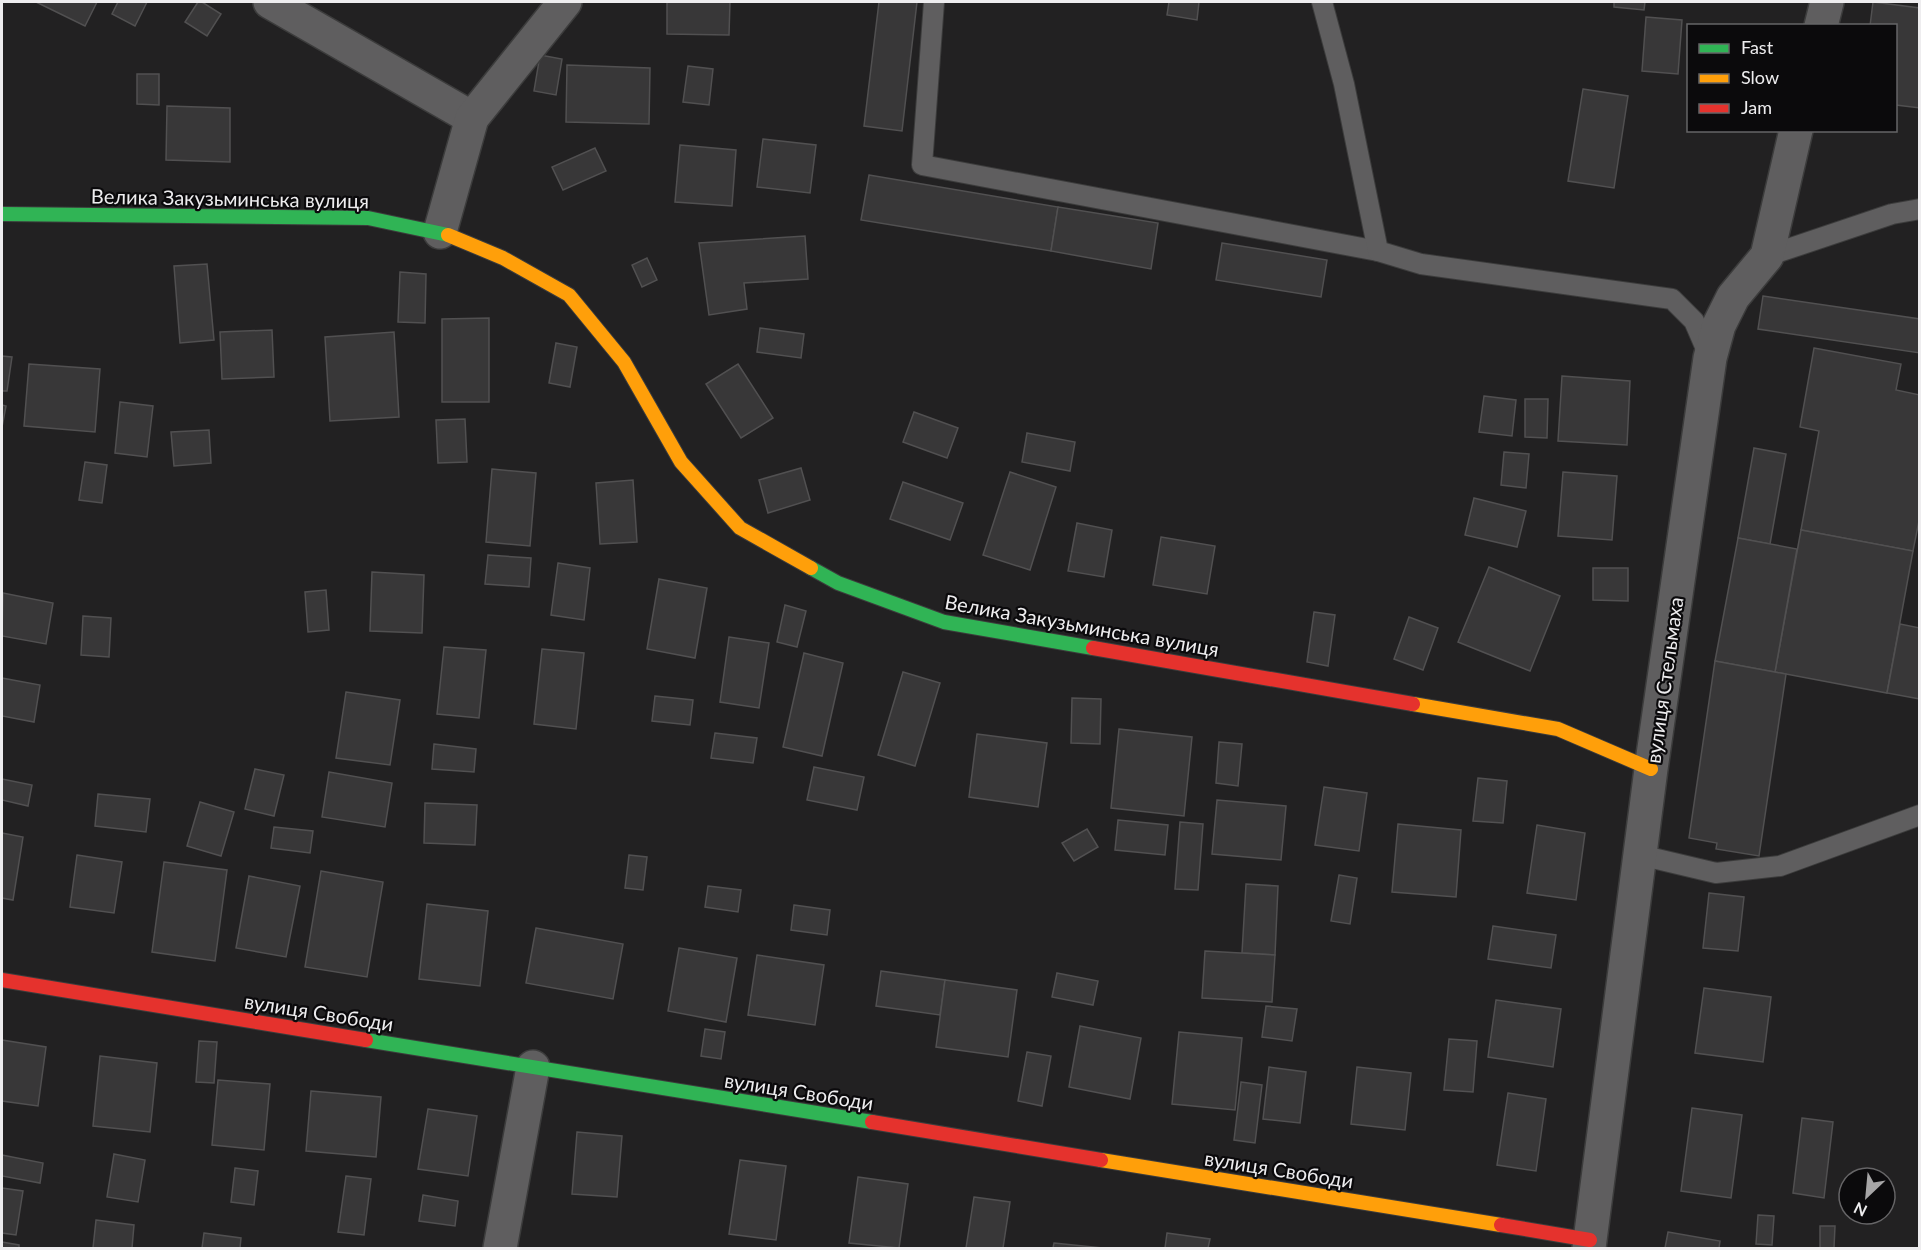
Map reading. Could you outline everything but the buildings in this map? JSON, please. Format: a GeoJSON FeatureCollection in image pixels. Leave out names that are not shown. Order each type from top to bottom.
{"type":"FeatureCollection","features":[{"type":"Feature","properties":{"kind":"street"},"geometry":{"type":"LineString","coordinates":[[270,2],[472,118]]}},
{"type":"Feature","properties":{"kind":"street"},"geometry":{"type":"LineString","coordinates":[[440,232],[472,118],[565,2]]}},
{"type":"Feature","properties":{"kind":"street"},"geometry":{"type":"LineString","coordinates":[[1822,24],[1827,2]]}},
{"type":"Feature","properties":{"kind":"street","name":"вулиця Стельмаха"},"geometry":{"type":"LineString","coordinates":[[1589,1244],[1651,769],[1710,358],[1719,325],[1733,297],[1767,256],[1796,132]]}},
{"type":"Feature","properties":{"kind":"street","name":"Велика Закузьминська вулиця"},"geometry":{"type":"LineString","coordinates":[[2,214],[368,218],[440,232],[503,258],[569,295],[624,362],[681,462],[740,528],[838,583],[944,622],[1558,729],[1651,769]]}},
{"type":"Feature","properties":{"kind":"street","name":"вулиця Свободи"},"geometry":{"type":"LineString","coordinates":[[2,980],[1589,1244]]}},
{"type":"Feature","properties":{"kind":"street"},"geometry":{"type":"LineString","coordinates":[[500,1248],[533,1067]]}},
{"type":"Feature","properties":{"kind":"lane"},"geometry":{"type":"LineString","coordinates":[[934,2],[922,165],[1378,251],[1421,264],[1672,299],[1694,321],[1710,358]]}},
{"type":"Feature","properties":{"kind":"lane"},"geometry":{"type":"LineString","coordinates":[[1322,2],[1344,84],[1378,251]]}},
{"type":"Feature","properties":{"kind":"lane"},"geometry":{"type":"LineString","coordinates":[[1767,256],[1892,214],[1920,209]]}},
{"type":"Feature","properties":{"kind":"lane"},"geometry":{"type":"LineString","coordinates":[[1640,855],[1716,873],[1780,866],[1920,814]]}},
{"type":"Feature","properties":{"kind":"traffic: fast"},"geometry":{"type":"LineString","coordinates":[[2,214],[368,218],[448,235]]}},
{"type":"Feature","properties":{"kind":"traffic: fast"},"geometry":{"type":"LineString","coordinates":[[811,568],[838,583],[944,622],[1093,648]]}},
{"type":"Feature","properties":{"kind":"traffic: fast"},"geometry":{"type":"LineString","coordinates":[[366,1040],[872,1122]]}},
{"type":"Feature","properties":{"kind":"traffic: slow"},"geometry":{"type":"LineString","coordinates":[[448,235],[503,258],[569,295],[624,362],[681,462],[740,528],[811,568]]}},
{"type":"Feature","properties":{"kind":"traffic: slow"},"geometry":{"type":"LineString","coordinates":[[1413,704],[1558,729],[1651,769]]}},
{"type":"Feature","properties":{"kind":"traffic: slow"},"geometry":{"type":"LineString","coordinates":[[1101,1160],[1501,1225]]}},
{"type":"Feature","properties":{"kind":"traffic: jam"},"geometry":{"type":"LineString","coordinates":[[1093,648],[1413,704]]}},
{"type":"Feature","properties":{"kind":"traffic: jam"},"geometry":{"type":"LineString","coordinates":[[2,980],[366,1040]]}},
{"type":"Feature","properties":{"kind":"traffic: jam"},"geometry":{"type":"LineString","coordinates":[[872,1122],[1101,1160]]}},
{"type":"Feature","properties":{"kind":"traffic: jam"},"geometry":{"type":"LineString","coordinates":[[1501,1225],[1590,1240]]}}]}
